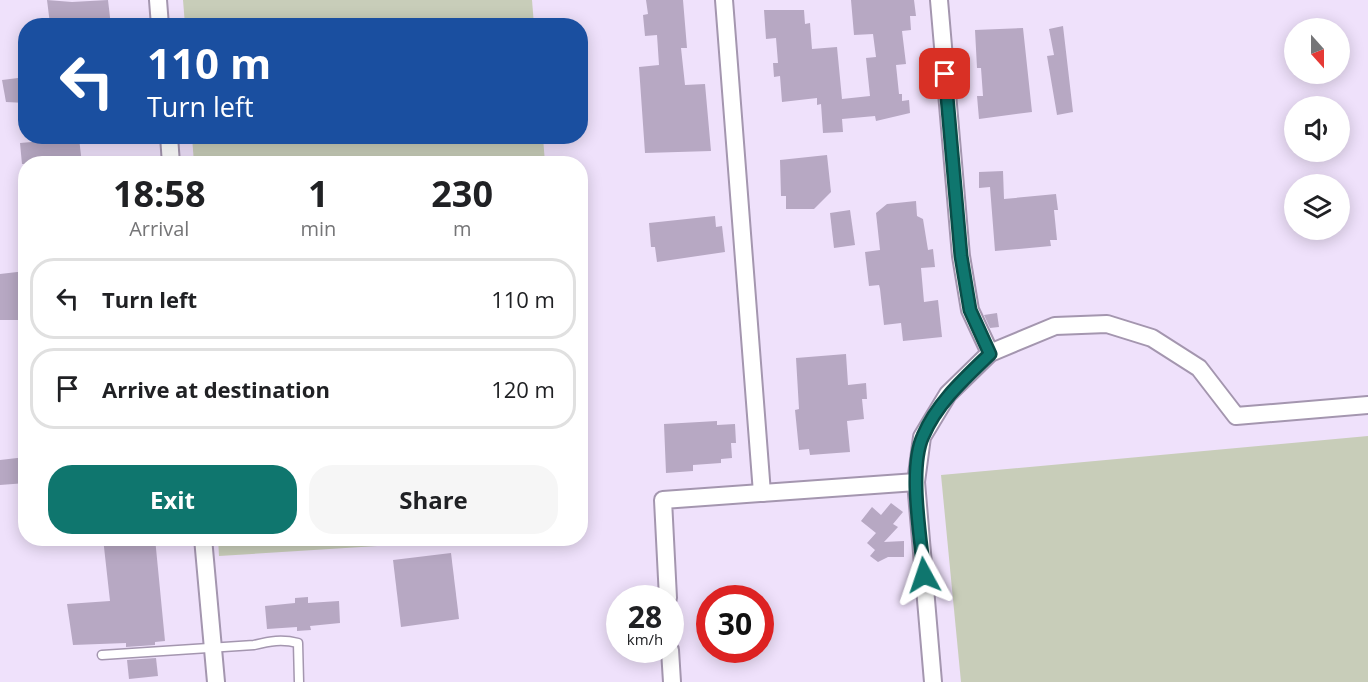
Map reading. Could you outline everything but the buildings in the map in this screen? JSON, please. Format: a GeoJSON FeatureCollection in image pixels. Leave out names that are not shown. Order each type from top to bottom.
{"type":"FeatureCollection","features":[{"type":"Feature","properties":{"kind":"street"},"geometry":{"type":"LineString","coordinates":[[158,0],[159,18]]}},
{"type":"Feature","properties":{"kind":"street"},"geometry":{"type":"LineString","coordinates":[[724,0],[762,493]]}},
{"type":"Feature","properties":{"kind":"street"},"geometry":{"type":"LineString","coordinates":[[939,0],[961,256],[970,310],[990,354]]}},
{"type":"Feature","properties":{"kind":"street"},"geometry":{"type":"LineString","coordinates":[[933,682],[916,482],[922,437],[948,394],[990,354],[1055,326],[1107,324],[1152,338],[1199,368],[1236,416],[1368,405]]}},
{"type":"Feature","properties":{"kind":"street"},"geometry":{"type":"LineString","coordinates":[[667,585],[663,500],[916,482]]}},
{"type":"Feature","properties":{"kind":"street"},"geometry":{"type":"LineString","coordinates":[[204,546],[216,682]]}},
{"type":"Feature","properties":{"kind":"street"},"geometry":{"type":"LineString","coordinates":[[671,663],[672,682]]}},
{"type":"Feature","properties":{"kind":"lane"},"geometry":{"type":"LineString","coordinates":[[102,655],[254,645],[273,640],[298,642],[299,682]]}},
{"type":"Feature","properties":{"kind":"green space"},"geometry":{"type":"Polygon","coordinates":[[[183,0],[532,0],[533,18],[184,18],[183,0]]]}},
{"type":"Feature","properties":{"kind":"green space"},"geometry":{"type":"Polygon","coordinates":[[[193,144],[544,144],[544,156],[193,156],[193,144]]]}},
{"type":"Feature","properties":{"kind":"green space"},"geometry":{"type":"Polygon","coordinates":[[[1368,436],[1368,682],[961,682],[941,475],[1368,436]]]}},
{"type":"Feature","properties":{"kind":"green space"},"geometry":{"type":"Polygon","coordinates":[[[218,546],[378,546],[219,556],[218,546]]]}},
{"type":"Feature","properties":{"kind":"route"},"geometry":{"type":"LineString","coordinates":[[924,575],[916,482],[922,437],[948,394],[990,354],[970,310],[961,256],[945,74]]}}]}
